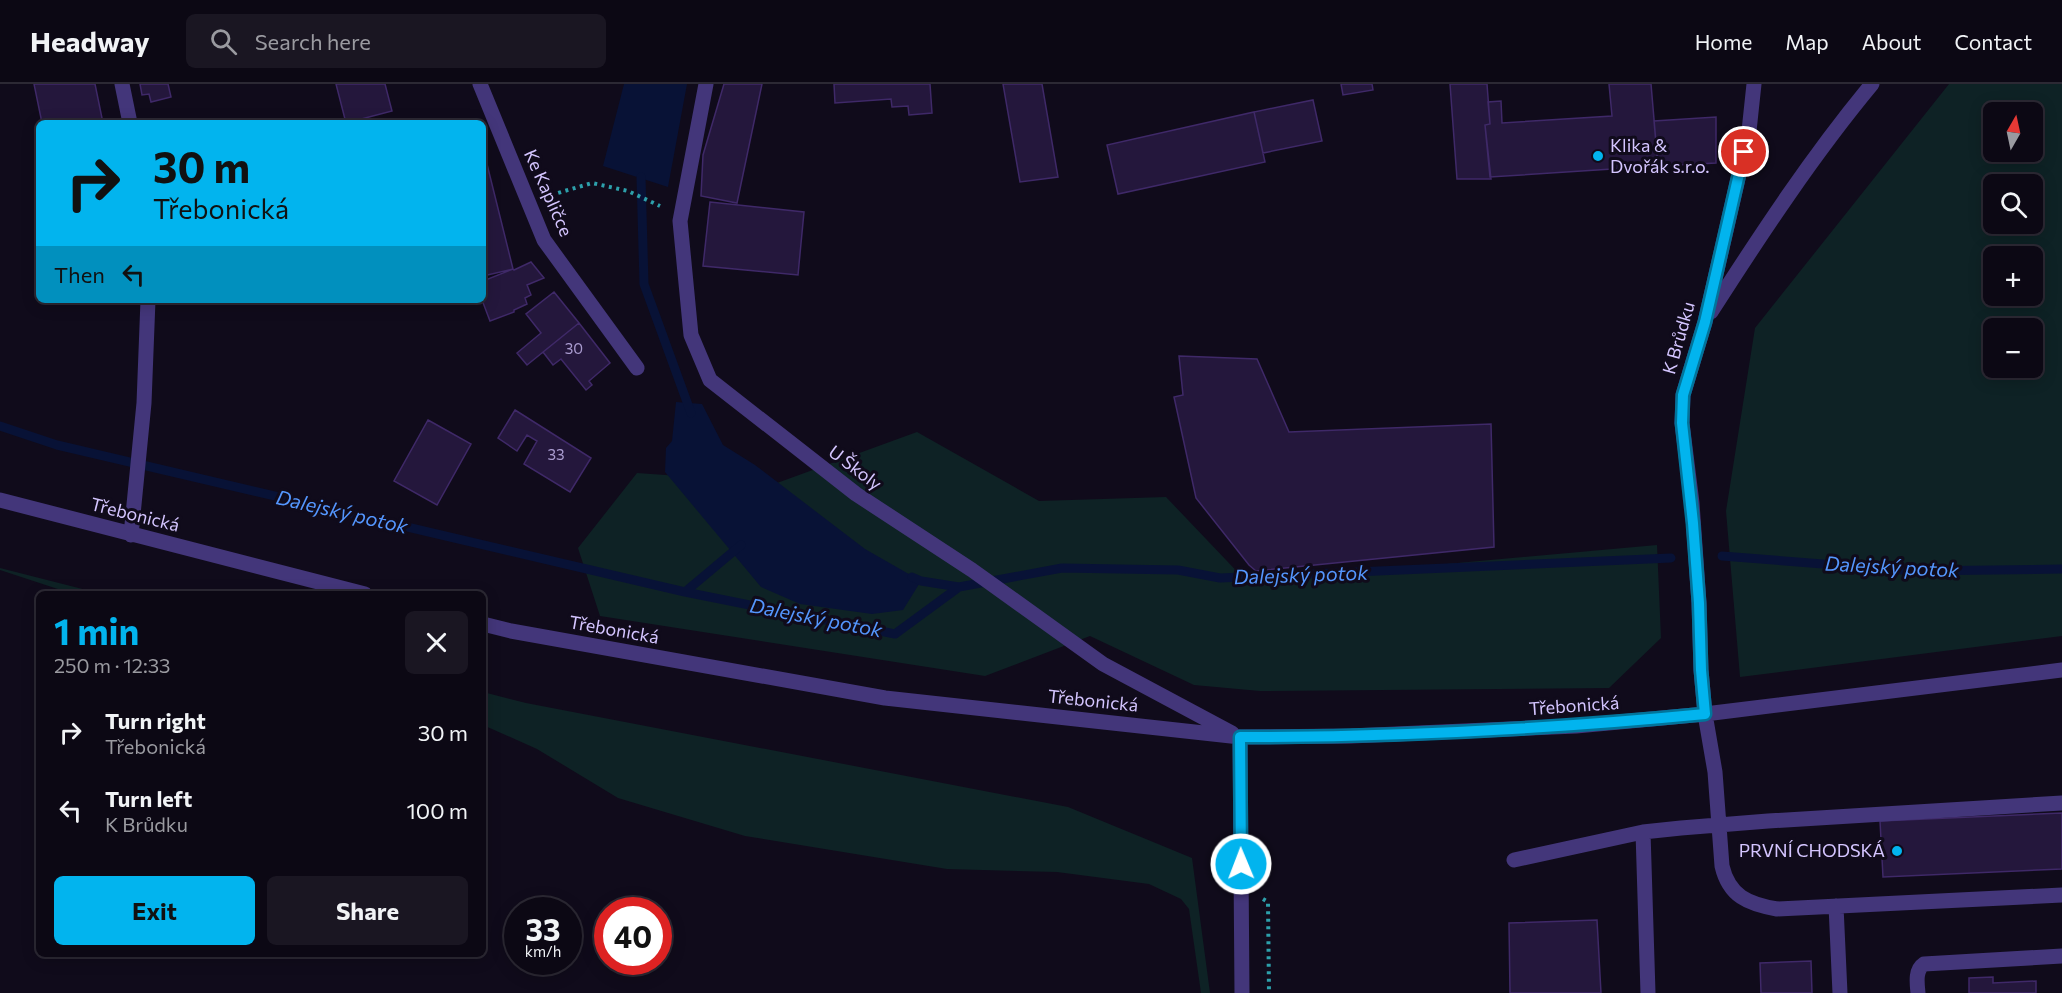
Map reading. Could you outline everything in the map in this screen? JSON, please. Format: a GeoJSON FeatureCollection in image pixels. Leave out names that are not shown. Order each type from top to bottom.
{"type":"FeatureCollection","features":[{"type":"Feature","properties":{"kind":"street"},"geometry":{"type":"LineString","coordinates":[[122,84],[129,120]]}},
{"type":"Feature","properties":{"kind":"street","name":"Ke Kapličce"},"geometry":{"type":"LineString","coordinates":[[480,84],[544,240],[637,368]]}},
{"type":"Feature","properties":{"kind":"street","name":"U Školy"},"geometry":{"type":"LineString","coordinates":[[706,84],[680,221],[691,336],[710,380],[855,494],[972,570],[1006,597],[1103,664],[1240,737]]}},
{"type":"Feature","properties":{"kind":"street","name":"K Brůdku"},"geometry":{"type":"LineString","coordinates":[[1754,84],[1749,131],[1705,322],[1683,395],[1682,423],[1694,537],[1701,670],[1705,714],[1715,772],[1725,879],[1743,898],[1757,906],[1777,909],[2062,895]]}},
{"type":"Feature","properties":{"kind":"street"},"geometry":{"type":"LineString","coordinates":[[1705,322],[1761,236],[1849,111],[1872,84]]}},
{"type":"Feature","properties":{"kind":"street"},"geometry":{"type":"LineString","coordinates":[[131,535],[144,404],[148,303]]}},
{"type":"Feature","properties":{"kind":"street","name":"Třebonická"},"geometry":{"type":"LineString","coordinates":[[0,501],[353,591]]}},
{"type":"Feature","properties":{"kind":"street","name":"Třebonická"},"geometry":{"type":"LineString","coordinates":[[486,625],[885,698],[1240,737],[1453,733],[1576,726],[1705,714],[2062,670]]}},
{"type":"Feature","properties":{"kind":"street"},"geometry":{"type":"LineString","coordinates":[[1240,737],[1242,993]]}},
{"type":"Feature","properties":{"kind":"street"},"geometry":{"type":"LineString","coordinates":[[1514,860],[1642,832],[2062,803]]}},
{"type":"Feature","properties":{"kind":"street"},"geometry":{"type":"LineString","coordinates":[[1642,832],[1648,993]]}},
{"type":"Feature","properties":{"kind":"street"},"geometry":{"type":"LineString","coordinates":[[1836,906],[1840,993]]}},
{"type":"Feature","properties":{"kind":"street"},"geometry":{"type":"LineString","coordinates":[[1918,993],[1918,973],[1924,964],[2062,956]]}},
{"type":"Feature","properties":{"kind":"path"},"geometry":{"type":"LineString","coordinates":[[530,205],[556,192],[592,183],[628,190],[657,204],[680,221]]}},
{"type":"Feature","properties":{"kind":"green space"},"geometry":{"type":"Polygon","coordinates":[[[1949,84],[2062,84],[2062,636],[1740,677],[1726,511],[1755,328],[1949,84]]]}},
{"type":"Feature","properties":{"kind":"green space"},"geometry":{"type":"Polygon","coordinates":[[[917,432],[1039,501],[1166,497],[1247,582],[1657,545],[1661,638],[1609,688],[1260,691],[1194,685],[1090,636],[985,676],[600,616],[578,548],[637,473],[777,483],[917,432]]]}},
{"type":"Feature","properties":{"kind":"green space"},"geometry":{"type":"Polygon","coordinates":[[[0,568],[90,591],[64,591],[0,570],[0,568]]]}},
{"type":"Feature","properties":{"kind":"green space"},"geometry":{"type":"Polygon","coordinates":[[[486,693],[526,703],[1068,807],[1192,858],[1210,993],[1201,993],[1189,909],[1181,899],[1149,884],[1057,872],[947,869],[745,836],[618,798],[537,749],[486,726],[486,693]]]}},
{"type":"Feature","properties":{"kind":"water"},"geometry":{"type":"Polygon","coordinates":[[[624,84],[687,84],[668,187],[603,166],[624,84]]]}},
{"type":"Feature","properties":{"kind":"water"},"geometry":{"type":"Polygon","coordinates":[[[676,402],[702,404],[723,445],[755,465],[865,549],[921,581],[903,610],[872,614],[800,604],[761,587],[665,472],[666,448],[672,441],[676,402]]]}},
{"type":"Feature","properties":{"kind":"building"},"geometry":{"type":"Polygon","coordinates":[[[34,84],[95,84],[102,120],[41,120],[34,84]]]}},
{"type":"Feature","properties":{"kind":"building"},"geometry":{"type":"Polygon","coordinates":[[[140,84],[168,84],[171,97],[151,102],[149,94],[142,95],[140,84]]]}},
{"type":"Feature","properties":{"kind":"building"},"geometry":{"type":"Polygon","coordinates":[[[336,84],[385,84],[392,111],[358,120],[345,120],[336,84]]]}},
{"type":"Feature","properties":{"kind":"building"},"geometry":{"type":"Polygon","coordinates":[[[724,84],[762,84],[737,203],[701,196],[703,155],[724,84]]]}},
{"type":"Feature","properties":{"kind":"building"},"geometry":{"type":"Polygon","coordinates":[[[834,84],[930,84],[932,113],[909,115],[908,106],[892,107],[891,99],[835,103],[834,84]]]}},
{"type":"Feature","properties":{"kind":"building"},"geometry":{"type":"Polygon","coordinates":[[[1003,84],[1042,84],[1058,177],[1020,182],[1003,84]]]}},
{"type":"Feature","properties":{"kind":"building"},"geometry":{"type":"Polygon","coordinates":[[[1341,84],[1372,84],[1373,90],[1343,95],[1341,84]]]}},
{"type":"Feature","properties":{"kind":"building"},"geometry":{"type":"Polygon","coordinates":[[[1450,84],[1487,84],[1490,124],[1485,125],[1491,179],[1457,179],[1450,84]]]}},
{"type":"Feature","properties":{"kind":"building"},"geometry":{"type":"Polygon","coordinates":[[[1609,84],[1651,84],[1658,166],[1490,177],[1485,125],[1490,124],[1488,102],[1501,101],[1502,123],[1612,116],[1609,84]]]}},
{"type":"Feature","properties":{"kind":"building"},"geometry":{"type":"Polygon","coordinates":[[[1313,100],[1322,141],[1263,153],[1254,112],[1313,100]]]}},
{"type":"Feature","properties":{"kind":"building"},"geometry":{"type":"Polygon","coordinates":[[[1254,112],[1265,162],[1118,194],[1107,145],[1254,112]]]}},
{"type":"Feature","properties":{"kind":"building"},"geometry":{"type":"Polygon","coordinates":[[[1716,117],[1716,163],[1658,166],[1654,121],[1716,117]]]}},
{"type":"Feature","properties":{"kind":"building"},"geometry":{"type":"Polygon","coordinates":[[[486,160],[513,269],[486,275],[486,160]]]}},
{"type":"Feature","properties":{"kind":"building"},"geometry":{"type":"Polygon","coordinates":[[[710,202],[804,212],[798,275],[703,266],[710,202]]]}},
{"type":"Feature","properties":{"kind":"building"},"geometry":{"type":"Polygon","coordinates":[[[531,262],[544,278],[527,285],[531,295],[525,298],[527,304],[514,312],[490,321],[483,303],[486,303],[486,280],[531,262]]]}},
{"type":"Feature","properties":{"kind":"building"},"geometry":{"type":"Polygon","coordinates":[[[554,292],[579,323],[527,365],[517,353],[541,333],[526,314],[554,292]]]}},
{"type":"Feature","properties":{"kind":"building"},"geometry":{"type":"Polygon","coordinates":[[[579,323],[610,363],[589,381],[592,385],[586,390],[561,359],[553,365],[543,352],[579,323]]]}},
{"type":"Feature","properties":{"kind":"building"},"geometry":{"type":"Polygon","coordinates":[[[1179,356],[1257,359],[1289,432],[1491,424],[1494,547],[1256,571],[1196,498],[1174,397],[1183,395],[1179,356]]]}},
{"type":"Feature","properties":{"kind":"building"},"geometry":{"type":"Polygon","coordinates":[[[515,410],[591,458],[570,492],[524,464],[537,441],[527,435],[517,451],[498,438],[515,410]]]}},
{"type":"Feature","properties":{"kind":"building"},"geometry":{"type":"Polygon","coordinates":[[[428,420],[471,444],[437,505],[394,481],[428,420]]]}},
{"type":"Feature","properties":{"kind":"building"},"geometry":{"type":"Polygon","coordinates":[[[2062,813],[2062,869],[1883,877],[1880,821],[2062,813]]]}},
{"type":"Feature","properties":{"kind":"building"},"geometry":{"type":"Polygon","coordinates":[[[1597,920],[1601,993],[1510,993],[1509,923],[1597,920]]]}},
{"type":"Feature","properties":{"kind":"building"},"geometry":{"type":"Polygon","coordinates":[[[1811,961],[1812,993],[1761,993],[1760,963],[1811,961]]]}},
{"type":"Feature","properties":{"kind":"building"},"geometry":{"type":"Polygon","coordinates":[[[1993,977],[1993,983],[2036,981],[2036,993],[1969,993],[1969,978],[1993,977]]]}},
{"type":"Feature","properties":{"kind":"waterway"},"geometry":{"type":"LineString","coordinates":[[641,177],[644,284],[691,413]]}},
{"type":"Feature","properties":{"kind":"waterway","name":"Dalejský potok"},"geometry":{"type":"LineString","coordinates":[[0,426],[57,445],[685,592],[895,634],[959,587],[1062,568],[1178,570],[1220,578],[1671,558]]}},
{"type":"Feature","properties":{"kind":"waterway"},"geometry":{"type":"LineString","coordinates":[[685,592],[741,545]]}},
{"type":"Feature","properties":{"kind":"waterway","name":"Dalejský potok"},"geometry":{"type":"LineString","coordinates":[[1722,556],[1913,571],[2062,569]]}},
{"type":"Feature","properties":{"kind":"waterway"},"geometry":{"type":"LineString","coordinates":[[912,577],[921,581],[959,587]]}},
{"type":"Feature","properties":{"kind":"place","name":"Klika & Dvořák s.r.o."},"geometry":{"type":"Point","coordinates":[1598,156]}},
{"type":"Feature","properties":{"kind":"place","name":"PRVNÍ CHODSKÁ"},"geometry":{"type":"Point","coordinates":[1897,851]}},
{"type":"Feature","properties":{"kind":"route"},"geometry":{"type":"LineString","coordinates":[[1241,864],[1240,737],[1453,733],[1576,726],[1705,714],[1692,504],[1682,423],[1683,395],[1705,322],[1744,152]]}}]}
